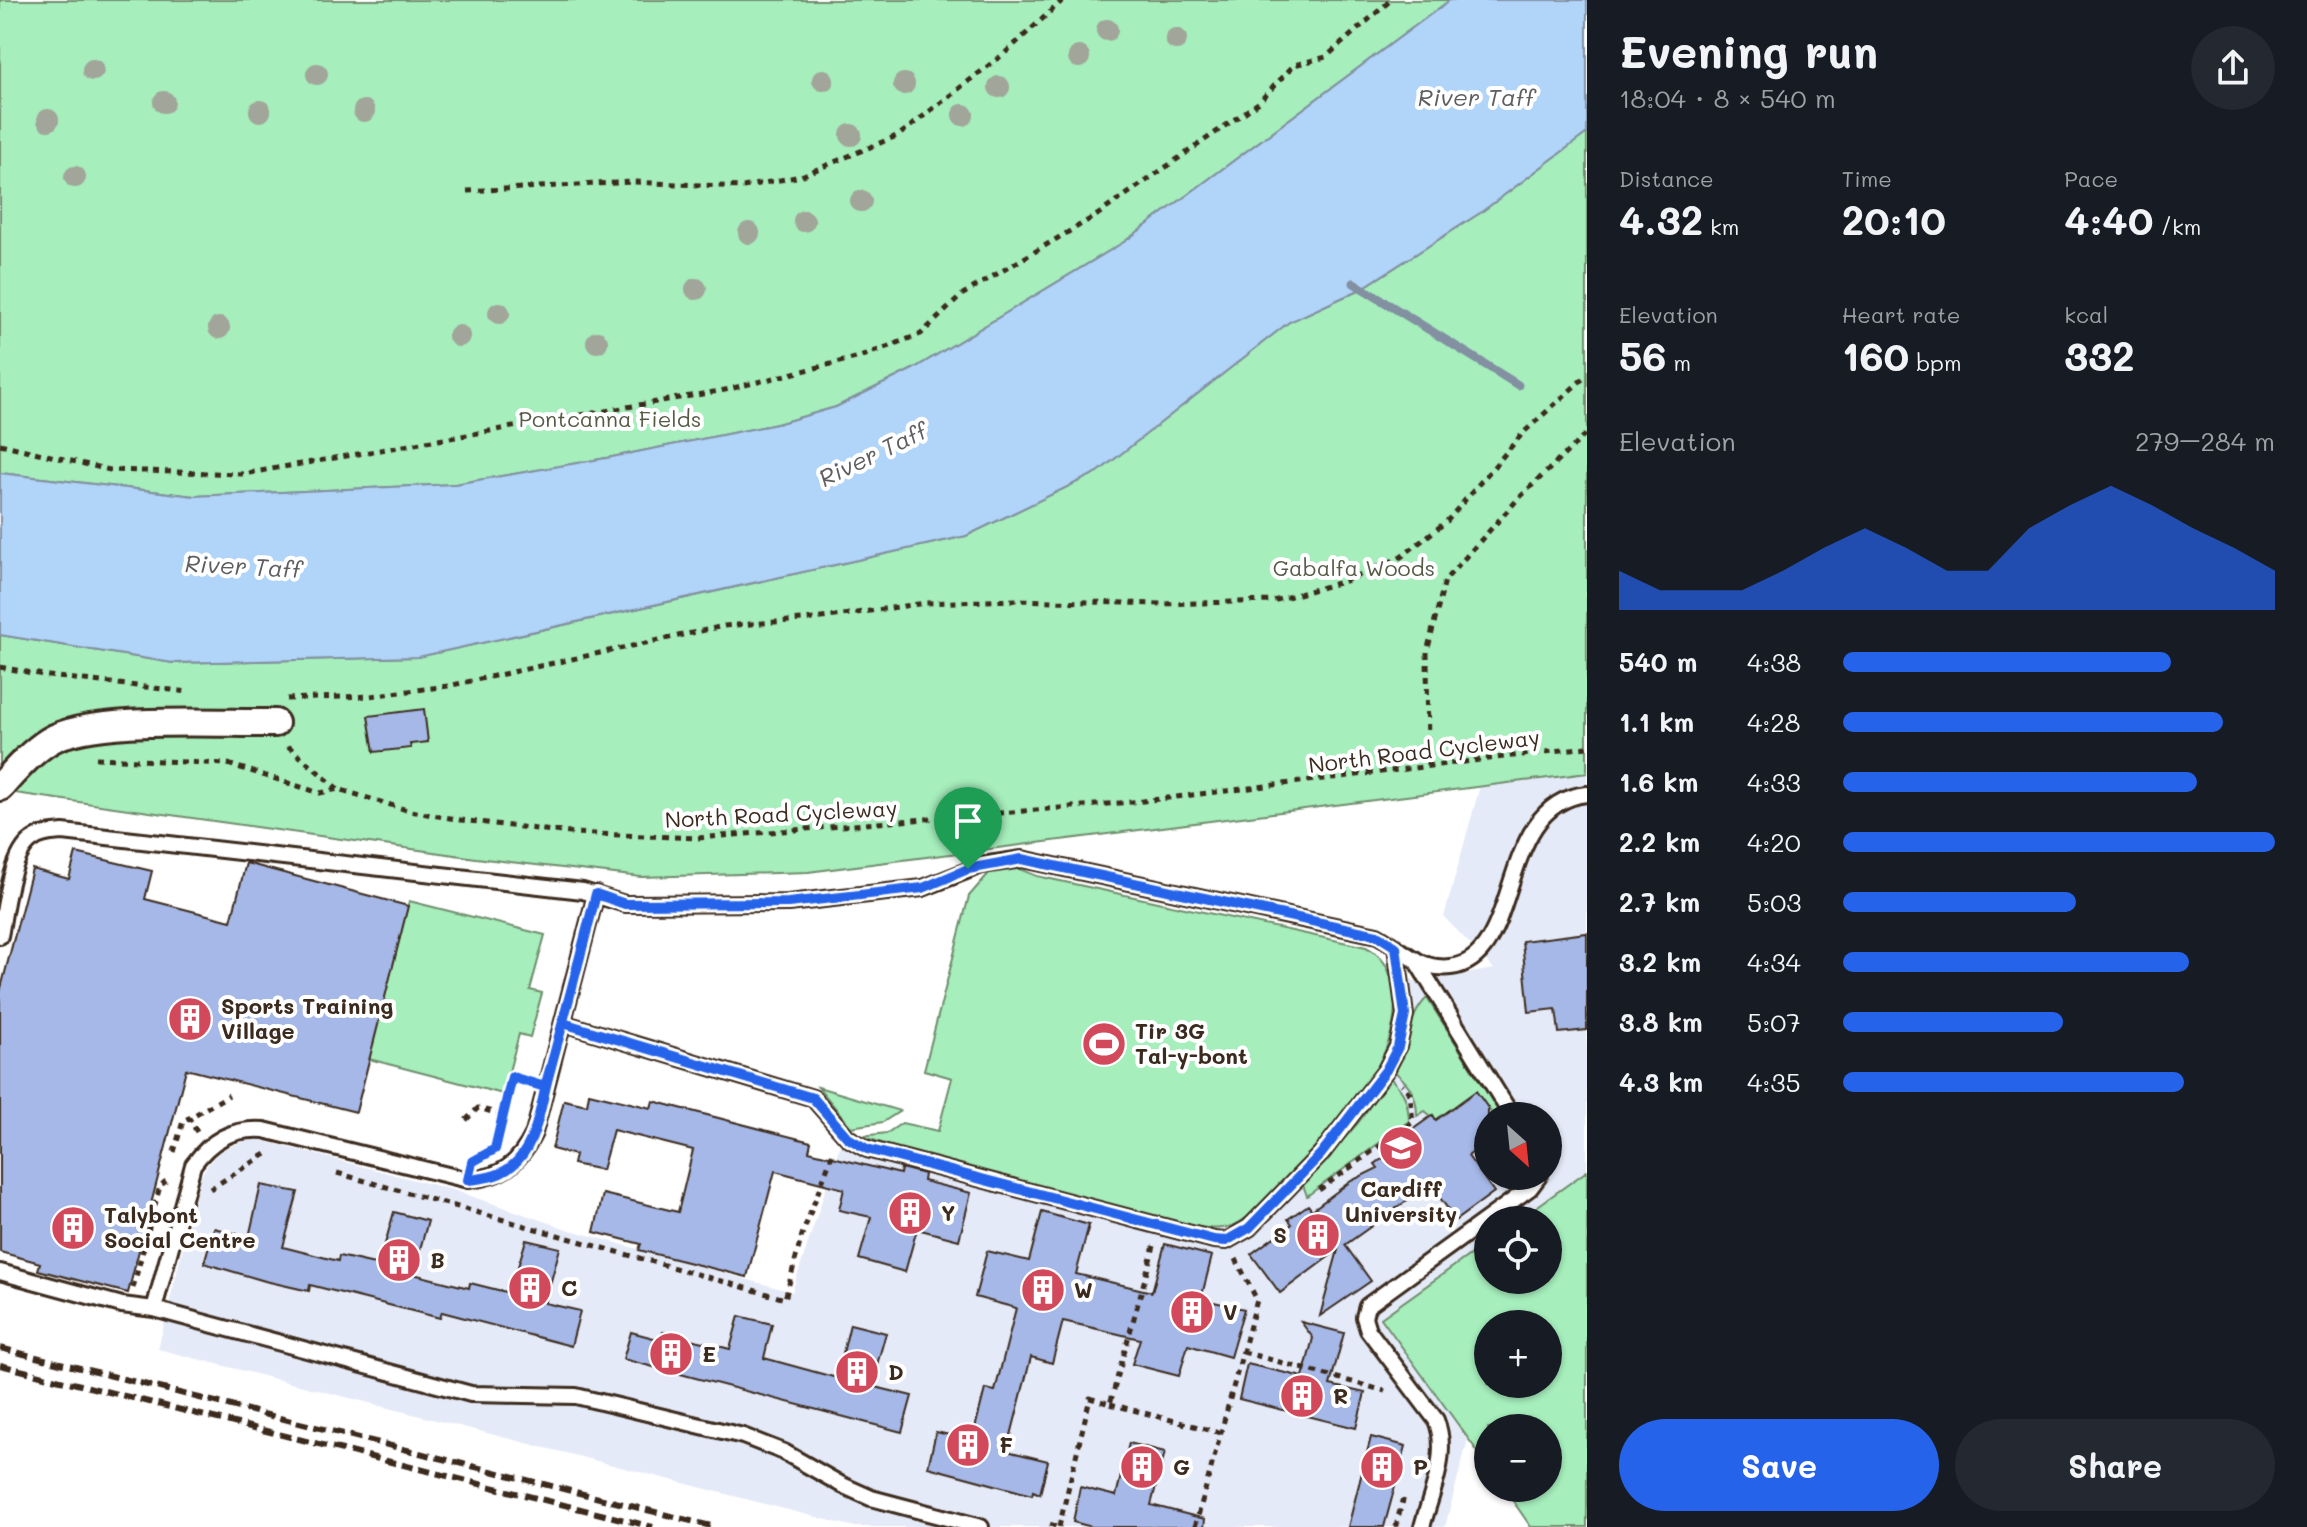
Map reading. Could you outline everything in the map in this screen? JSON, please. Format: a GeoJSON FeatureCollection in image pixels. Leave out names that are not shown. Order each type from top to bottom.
{"type":"FeatureCollection","features":[{"type":"Feature","properties":{"kind":"street"},"geometry":{"type":"LineString","coordinates":[[0,787],[31,755],[51,740],[86,727],[274,711]]}},
{"type":"Feature","properties":{"kind":"lane"},"geometry":{"type":"LineString","coordinates":[[0,936],[11,883],[22,851],[32,840],[47,833],[63,832],[596,894],[625,904],[788,903],[923,888],[982,865],[1022,859],[1377,935],[1415,959],[1439,967],[1472,959],[1482,951],[1494,932],[1529,832],[1560,802],[1587,794]]}},
{"type":"Feature","properties":{"kind":"lane"},"geometry":{"type":"LineString","coordinates":[[154,1309],[193,1165],[207,1148],[227,1134],[248,1129],[264,1130],[468,1180],[489,1178],[505,1172],[517,1162],[534,1133],[596,894]]}},
{"type":"Feature","properties":{"kind":"lane"},"geometry":{"type":"LineString","coordinates":[[563,1023],[813,1098],[848,1138],[867,1149],[1226,1241],[1265,1213],[1347,1124],[1386,1070],[1403,1031],[1405,1015],[1396,947]]}},
{"type":"Feature","properties":{"kind":"lane"},"geometry":{"type":"LineString","coordinates":[[1415,959],[1503,1102]]}},
{"type":"Feature","properties":{"kind":"lane"},"geometry":{"type":"LineString","coordinates":[[1422,1527],[1442,1452],[1442,1434],[1436,1420],[1368,1330],[1364,1317],[1367,1306],[1527,1190]]}},
{"type":"Feature","properties":{"kind":"lane"},"geometry":{"type":"LineString","coordinates":[[0,1272],[122,1305],[154,1309],[471,1394],[576,1396],[743,1436],[784,1452],[871,1498],[981,1527]]}},
{"type":"Feature","properties":{"kind":"path"},"geometry":{"type":"LineString","coordinates":[[467,191],[633,182],[743,187],[801,176],[899,135],[1005,53],[1063,0]]}},
{"type":"Feature","properties":{"kind":"path"},"geometry":{"type":"LineString","coordinates":[[0,444],[110,470],[243,474],[725,390],[860,357],[921,334],[963,294],[1097,215],[1258,103],[1294,65],[1326,57],[1335,51],[1391,0]]}},
{"type":"Feature","properties":{"kind":"path"},"geometry":{"type":"LineString","coordinates":[[338,789],[279,738],[274,711],[448,686],[724,626],[815,619],[925,603],[1016,600],[1161,604],[1273,601],[1345,581],[1401,557],[1447,521],[1523,433],[1587,375]]}},
{"type":"Feature","properties":{"kind":"path"},"geometry":{"type":"LineString","coordinates":[[1428,766],[1427,652],[1445,580],[1518,499],[1587,433]]}},
{"type":"Feature","properties":{"kind":"path"},"geometry":{"type":"LineString","coordinates":[[0,667],[63,678],[193,692]]}},
{"type":"Feature","properties":{"kind":"path","name":"North Road Cycleway"},"geometry":{"type":"LineString","coordinates":[[92,758],[228,764],[320,793],[338,789],[410,811],[461,820],[570,833],[698,838],[1143,801],[1587,747]]}},
{"type":"Feature","properties":{"kind":"path"},"geometry":{"type":"LineString","coordinates":[[468,1180],[472,1162],[495,1149],[512,1077],[545,1087]]}},
{"type":"Feature","properties":{"kind":"path"},"geometry":{"type":"LineString","coordinates":[[207,1148],[189,1118],[229,1095]]}},
{"type":"Feature","properties":{"kind":"path"},"geometry":{"type":"LineString","coordinates":[[466,1120],[478,1108],[503,1115]]}},
{"type":"Feature","properties":{"kind":"path"},"geometry":{"type":"LineString","coordinates":[[325,1170],[785,1299],[802,1235],[834,1149]]}},
{"type":"Feature","properties":{"kind":"path"},"geometry":{"type":"LineString","coordinates":[[205,1192],[266,1154],[281,1158]]}},
{"type":"Feature","properties":{"kind":"path"},"geometry":{"type":"LineString","coordinates":[[1110,1404],[1160,1226]]}},
{"type":"Feature","properties":{"kind":"path"},"geometry":{"type":"LineString","coordinates":[[1195,1527],[1257,1300],[1236,1261],[1236,1254]]}},
{"type":"Feature","properties":{"kind":"path"},"geometry":{"type":"LineString","coordinates":[[1243,1352],[1394,1394]]}},
{"type":"Feature","properties":{"kind":"path"},"geometry":{"type":"LineString","coordinates":[[1050,1524],[1058,1527],[1090,1398],[1221,1433]]}},
{"type":"Feature","properties":{"kind":"path"},"geometry":{"type":"LineString","coordinates":[[1396,1527],[1402,1501],[1412,1504],[1415,1490]]}},
{"type":"Feature","properties":{"kind":"shaded area","name":"Cardiff University"},"geometry":{"type":"Polygon","coordinates":[[[1587,773],[1587,1171],[1562,1189],[1562,1102],[1474,1102],[1474,1190],[1560,1190],[1538,1206],[1474,1206],[1474,1252],[1382,1318],[1468,1439],[1445,1527],[855,1527],[158,1349],[200,1178],[221,1150],[247,1140],[256,1139],[453,1190],[570,1230],[792,1292],[838,1151],[851,1127],[875,1143],[1198,1227],[1228,1227],[1237,1223],[1329,1131],[1378,1064],[1395,1028],[1395,1000],[1385,962],[1416,982],[1494,969],[1444,917],[1480,786],[1587,773]]]}},
{"type":"Feature","properties":{"kind":"green space","name":"Pontcanna Fields"},"geometry":{"type":"Polygon","coordinates":[[[0,0],[1450,0],[1124,242],[913,369],[836,407],[777,424],[455,484],[194,496],[0,473],[0,0]]]}},
{"type":"Feature","properties":{"kind":"green space","name":"Gabalfa Woods"},"geometry":{"type":"Polygon","coordinates":[[[1587,133],[1587,773],[808,872],[641,877],[476,858],[0,791],[0,635],[173,663],[418,657],[966,536],[1098,472],[1289,322],[1361,289],[1480,213],[1587,133]]]}},
{"type":"Feature","properties":{"kind":"green space"},"geometry":{"type":"Polygon","coordinates":[[[1012,866],[1037,876],[1366,947],[1384,962],[1393,985],[1395,1010],[1391,1035],[1381,1059],[1353,1104],[1264,1202],[1240,1222],[1219,1228],[1198,1227],[904,1151],[862,1136],[887,1133],[902,1123],[938,1131],[952,1078],[924,1070],[969,896],[990,872],[1012,866]]]}},
{"type":"Feature","properties":{"kind":"green space"},"geometry":{"type":"Polygon","coordinates":[[[409,901],[545,935],[530,990],[542,993],[530,1037],[519,1034],[503,1094],[369,1059],[409,901]]]}},
{"type":"Feature","properties":{"kind":"green space"},"geometry":{"type":"Polygon","coordinates":[[[1427,998],[1493,1102],[1484,1102],[1476,1092],[1436,1120],[1425,1111],[1417,1116],[1412,1090],[1394,1071],[1421,1005],[1427,998]]]}},
{"type":"Feature","properties":{"kind":"green space"},"geometry":{"type":"Polygon","coordinates":[[[1390,1078],[1405,1097],[1409,1121],[1307,1196],[1303,1185],[1358,1123],[1390,1078]]]}},
{"type":"Feature","properties":{"kind":"green space"},"geometry":{"type":"Polygon","coordinates":[[[818,1087],[900,1111],[883,1122],[851,1127],[818,1087]]]}},
{"type":"Feature","properties":{"kind":"green space"},"geometry":{"type":"Polygon","coordinates":[[[1587,1171],[1587,1527],[1531,1527],[1514,1502],[1562,1502],[1562,1414],[1474,1414],[1474,1447],[1381,1318],[1474,1252],[1474,1294],[1562,1294],[1562,1206],[1538,1206],[1587,1171]]]}},
{"type":"Feature","properties":{"kind":"water","name":"River Taff"},"geometry":{"type":"Polygon","coordinates":[[[1450,0],[1587,0],[1587,133],[1480,213],[1361,289],[1289,322],[1098,472],[966,536],[418,657],[173,663],[0,635],[0,473],[194,496],[455,484],[777,424],[836,407],[913,369],[1124,242],[1450,0]]]}},
{"type":"Feature","properties":{"kind":"building"},"geometry":{"type":"Polygon","coordinates":[[[424,709],[428,742],[410,744],[411,748],[374,752],[368,716],[424,709]]]}},
{"type":"Feature","properties":{"kind":"building","name":"Sports Training Village"},"geometry":{"type":"Polygon","coordinates":[[[76,853],[152,871],[145,899],[231,921],[246,863],[408,906],[356,1112],[186,1069],[128,1293],[38,1270],[40,1263],[0,1252],[0,992],[32,869],[69,879],[76,853]]]}},
{"type":"Feature","properties":{"kind":"building"},"geometry":{"type":"Polygon","coordinates":[[[1587,933],[1587,1030],[1559,1033],[1556,1009],[1529,1012],[1522,941],[1587,933]]]}},
{"type":"Feature","properties":{"kind":"building"},"geometry":{"type":"Polygon","coordinates":[[[1476,1091],[1484,1102],[1474,1102],[1474,1152],[1468,1156],[1474,1164],[1474,1190],[1494,1192],[1456,1220],[1430,1184],[1345,1245],[1371,1281],[1320,1316],[1338,1250],[1280,1293],[1251,1254],[1292,1224],[1288,1219],[1308,1205],[1312,1210],[1351,1181],[1378,1168],[1375,1164],[1415,1135],[1412,1130],[1433,1115],[1436,1120],[1476,1091]]]}},
{"type":"Feature","properties":{"kind":"building"},"geometry":{"type":"Polygon","coordinates":[[[589,1093],[651,1108],[653,1101],[811,1142],[809,1151],[900,1174],[901,1168],[924,1174],[923,1181],[971,1193],[959,1240],[917,1229],[905,1272],[859,1259],[871,1217],[839,1210],[844,1189],[775,1171],[747,1277],[639,1250],[641,1244],[594,1232],[603,1194],[678,1212],[693,1150],[613,1130],[602,1170],[573,1164],[575,1155],[552,1149],[564,1100],[587,1105],[589,1093]]]}},
{"type":"Feature","properties":{"kind":"building"},"geometry":{"type":"Polygon","coordinates":[[[261,1185],[298,1192],[283,1247],[338,1261],[339,1256],[379,1265],[394,1212],[428,1221],[413,1274],[469,1288],[470,1283],[510,1293],[526,1240],[560,1248],[545,1303],[580,1311],[571,1346],[442,1312],[440,1318],[310,1285],[309,1291],[265,1281],[204,1263],[214,1228],[249,1237],[261,1185]]]}},
{"type":"Feature","properties":{"kind":"building"},"geometry":{"type":"Polygon","coordinates":[[[1042,1212],[1089,1225],[1076,1274],[1152,1292],[1165,1244],[1212,1256],[1201,1299],[1244,1309],[1230,1357],[1188,1345],[1179,1376],[1132,1364],[1140,1339],[1063,1321],[1052,1363],[1031,1357],[1007,1451],[1048,1461],[1040,1494],[1033,1491],[1032,1495],[928,1467],[936,1432],[972,1440],[985,1389],[995,1391],[1016,1308],[975,1297],[987,1251],[1029,1261],[1042,1212]]]}},
{"type":"Feature","properties":{"kind":"building"},"geometry":{"type":"Polygon","coordinates":[[[739,1316],[772,1324],[764,1358],[837,1378],[850,1324],[886,1333],[871,1386],[912,1396],[902,1432],[623,1359],[631,1332],[661,1340],[663,1332],[730,1349],[739,1316]]]}},
{"type":"Feature","properties":{"kind":"building","name":"R"},"geometry":{"type":"Polygon","coordinates":[[[1301,1322],[1344,1333],[1330,1385],[1365,1393],[1356,1428],[1239,1399],[1247,1364],[1303,1377],[1313,1338],[1301,1322]]]}},
{"type":"Feature","properties":{"kind":"building","name":"P"},"geometry":{"type":"Polygon","coordinates":[[[1371,1437],[1406,1446],[1384,1527],[1348,1527],[1371,1437]]]}},
{"type":"Feature","properties":{"kind":"building","name":"G"},"geometry":{"type":"Polygon","coordinates":[[[1129,1443],[1165,1452],[1151,1505],[1205,1519],[1204,1527],[1092,1527],[1073,1522],[1080,1487],[1116,1496],[1129,1443]]]}},
{"type":"Feature","properties":{"kind":"waterway"},"geometry":{"type":"LineString","coordinates":[[1354,283],[1518,385]]}},
{"type":"Feature","properties":{"kind":"railway"},"geometry":{"type":"LineString","coordinates":[[0,1348],[715,1527]]}},
{"type":"Feature","properties":{"kind":"railway"},"geometry":{"type":"LineString","coordinates":[[0,1365],[653,1527]]}},
{"type":"Feature","properties":{"kind":"place","name":"Sports Training Village"},"geometry":{"type":"Point","coordinates":[190,1019]}},
{"type":"Feature","properties":{"kind":"place","name":"Tir 3G Tal-y-bont"},"geometry":{"type":"Point","coordinates":[1104,1044]}},
{"type":"Feature","properties":{"kind":"place","name":"Cardiff University"},"geometry":{"type":"Point","coordinates":[1401,1148]}},
{"type":"Feature","properties":{"kind":"place","name":"Y"},"geometry":{"type":"Point","coordinates":[910,1213]}},
{"type":"Feature","properties":{"kind":"place","name":"Talybont Social Centre"},"geometry":{"type":"Point","coordinates":[73,1228]}},
{"type":"Feature","properties":{"kind":"place","name":"S"},"geometry":{"type":"Point","coordinates":[1318,1235]}},
{"type":"Feature","properties":{"kind":"place","name":"B"},"geometry":{"type":"Point","coordinates":[399,1260]}},
{"type":"Feature","properties":{"kind":"place","name":"C"},"geometry":{"type":"Point","coordinates":[530,1288]}},
{"type":"Feature","properties":{"kind":"place","name":"W"},"geometry":{"type":"Point","coordinates":[1043,1290]}},
{"type":"Feature","properties":{"kind":"place","name":"V"},"geometry":{"type":"Point","coordinates":[1192,1312]}},
{"type":"Feature","properties":{"kind":"place","name":"E"},"geometry":{"type":"Point","coordinates":[671,1354]}},
{"type":"Feature","properties":{"kind":"place","name":"D"},"geometry":{"type":"Point","coordinates":[857,1372]}},
{"type":"Feature","properties":{"kind":"place","name":"R"},"geometry":{"type":"Point","coordinates":[1302,1396]}},
{"type":"Feature","properties":{"kind":"place","name":"F"},"geometry":{"type":"Point","coordinates":[968,1445]}},
{"type":"Feature","properties":{"kind":"place","name":"G"},"geometry":{"type":"Point","coordinates":[1142,1467]}},
{"type":"Feature","properties":{"kind":"place","name":"P"},"geometry":{"type":"Point","coordinates":[1382,1467]}},
{"type":"Feature","properties":{"kind":"route"},"geometry":{"type":"LineString","coordinates":[[968,869],[923,888],[788,903],[625,904],[596,894],[545,1087],[534,1133],[517,1162],[505,1172],[489,1178],[468,1180],[472,1162],[495,1149],[512,1077],[545,1087],[563,1023],[813,1098],[848,1138],[867,1149],[1226,1241],[1249,1228],[1321,1154],[1365,1100],[1398,1047],[1405,1015],[1396,947],[1377,935],[1022,859],[968,869]]}}]}
